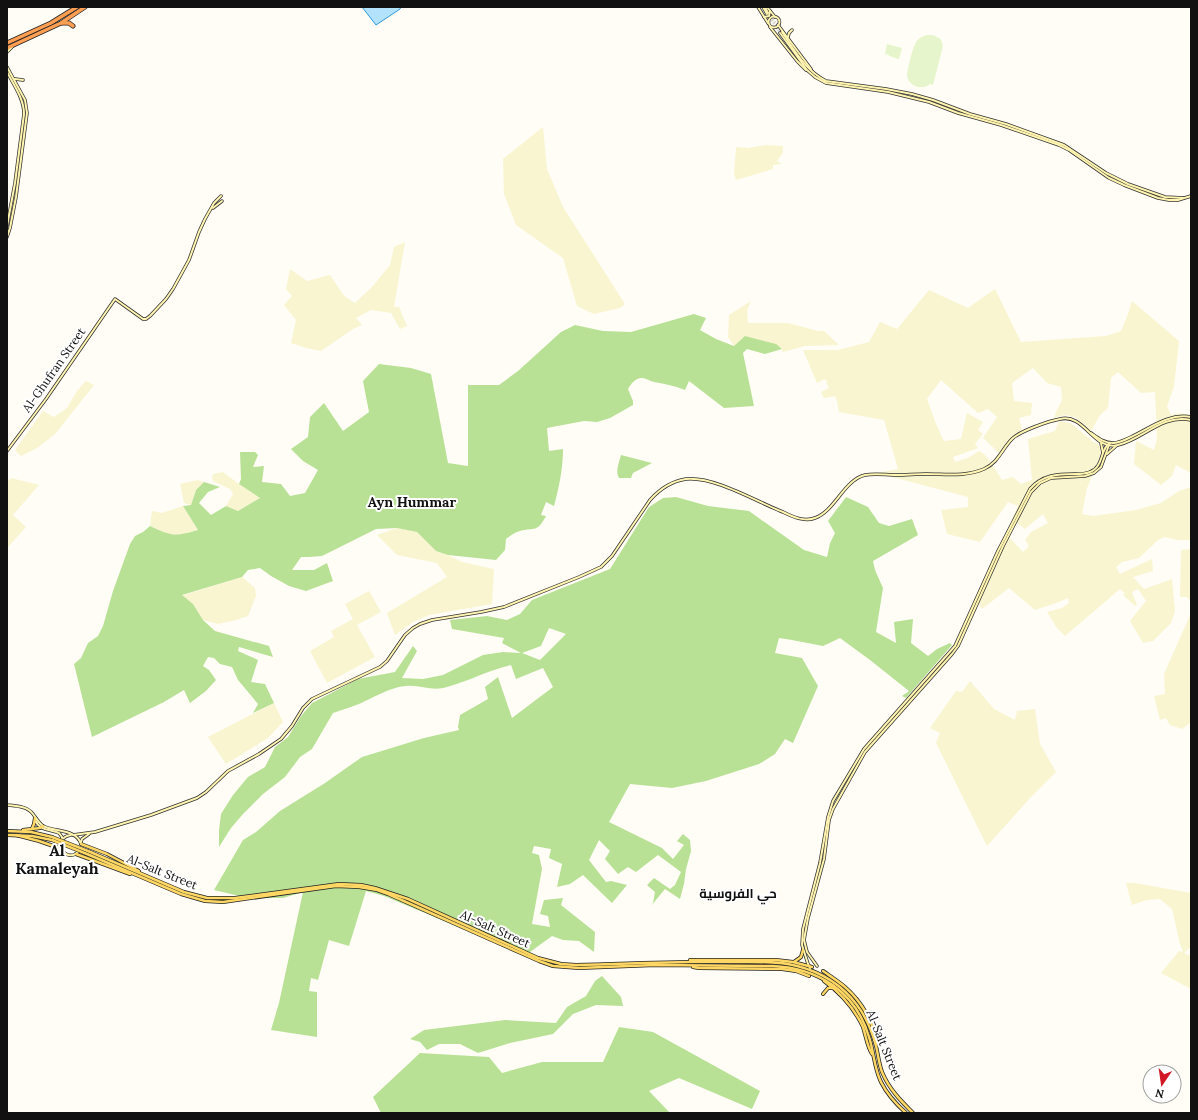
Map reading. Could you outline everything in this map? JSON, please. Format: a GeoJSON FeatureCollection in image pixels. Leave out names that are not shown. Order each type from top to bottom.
{"type":"FeatureCollection","features":[{"type":"Feature","properties":{"kind":"highway"},"geometry":{"type":"LineString","coordinates":[[7,44],[51,23],[77,7]]}},
{"type":"Feature","properties":{"kind":"highway"},"geometry":{"type":"LineString","coordinates":[[7,48],[61,23],[84,7]]}},
{"type":"Feature","properties":{"kind":"highway"},"geometry":{"type":"LineString","coordinates":[[61,23],[68,23],[73,26]]}},
{"type":"Feature","properties":{"kind":"main road"},"geometry":{"type":"LineString","coordinates":[[758,7],[770,27],[802,67],[828,81],[886,89],[933,100],[970,114],[1006,124],[1064,145],[1123,182],[1166,197],[1186,198],[1191,196]]}},
{"type":"Feature","properties":{"kind":"main road"},"geometry":{"type":"LineString","coordinates":[[765,7],[769,13]]}},
{"type":"Feature","properties":{"kind":"main road"},"geometry":{"type":"LineString","coordinates":[[765,7],[769,13],[779,21],[778,25],[782,32],[811,72]]}},
{"type":"Feature","properties":{"kind":"main road"},"geometry":{"type":"LineString","coordinates":[[763,16],[769,16],[769,13]]}},
{"type":"Feature","properties":{"kind":"main road"},"geometry":{"type":"LineString","coordinates":[[768,24],[770,19],[773,17],[776,18]]}},
{"type":"Feature","properties":{"kind":"main road"},"geometry":{"type":"LineString","coordinates":[[770,27],[775,28],[778,25]]}},
{"type":"Feature","properties":{"kind":"main road"},"geometry":{"type":"LineString","coordinates":[[788,38],[789,33],[792,30]]}},
{"type":"Feature","properties":{"kind":"main road"},"geometry":{"type":"LineString","coordinates":[[777,35],[778,31],[782,32]]}},
{"type":"Feature","properties":{"kind":"main road"},"geometry":{"type":"LineString","coordinates":[[782,32],[810,66],[811,72]]}},
{"type":"Feature","properties":{"kind":"main road"},"geometry":{"type":"LineString","coordinates":[[7,52],[14,45]]}},
{"type":"Feature","properties":{"kind":"main road"},"geometry":{"type":"LineString","coordinates":[[7,67],[25,100],[27,113],[16,197],[7,237]]}},
{"type":"Feature","properties":{"kind":"main road"},"geometry":{"type":"LineString","coordinates":[[7,72],[24,105],[15,183],[7,226]]}},
{"type":"Feature","properties":{"kind":"main road"},"geometry":{"type":"LineString","coordinates":[[14,79],[23,80]]}},
{"type":"Feature","properties":{"kind":"main road"},"geometry":{"type":"LineString","coordinates":[[212,209],[214,203],[221,196]]}},
{"type":"Feature","properties":{"kind":"main road"},"geometry":{"type":"LineString","coordinates":[[212,209],[222,201]]}},
{"type":"Feature","properties":{"kind":"main road","name":"Al-Ghufran Street"},"geometry":{"type":"LineString","coordinates":[[7,451],[46,399],[115,299],[141,318],[146,319],[166,300],[189,260],[202,224],[212,209]]}},
{"type":"Feature","properties":{"kind":"main road"},"geometry":{"type":"LineString","coordinates":[[62,840],[66,836],[90,833],[151,815],[201,796],[228,771],[259,754],[281,739],[292,726],[302,708],[312,699],[380,667],[387,661],[405,635],[416,625],[432,620],[504,607],[601,567],[612,556],[650,500],[668,485],[675,482],[690,479],[714,483],[789,515],[807,520],[824,514],[855,481],[865,475],[952,475],[984,469],[998,458],[1016,435],[1056,420],[1064,418],[1071,419],[1108,444],[1120,442],[1167,419],[1180,416],[1191,417]]}},
{"type":"Feature","properties":{"kind":"main road"},"geometry":{"type":"LineString","coordinates":[[1104,455],[1117,446],[1167,421],[1180,419],[1191,420]]}},
{"type":"Feature","properties":{"kind":"main road"},"geometry":{"type":"LineString","coordinates":[[1088,431],[1101,443],[1117,446]]}},
{"type":"Feature","properties":{"kind":"main road"},"geometry":{"type":"LineString","coordinates":[[1101,443],[1104,455]]}},
{"type":"Feature","properties":{"kind":"main road"},"geometry":{"type":"LineString","coordinates":[[810,967],[802,945],[803,929],[820,863],[828,817],[833,802],[861,757],[874,740],[958,646],[1003,546],[1031,492],[1040,483],[1051,478],[1094,474],[1100,467],[1108,444]]}},
{"type":"Feature","properties":{"kind":"main road"},"geometry":{"type":"LineString","coordinates":[[817,966],[807,952],[805,944],[808,918],[824,859],[830,815],[852,772]]}},
{"type":"Feature","properties":{"kind":"main road"},"geometry":{"type":"LineString","coordinates":[[7,805],[26,809],[43,826],[72,835],[78,838],[81,843],[118,859],[142,873]]}},
{"type":"Feature","properties":{"kind":"main road"},"geometry":{"type":"LineString","coordinates":[[34,817],[40,828]]}},
{"type":"Feature","properties":{"kind":"main road"},"geometry":{"type":"LineString","coordinates":[[32,829],[34,817]]}},
{"type":"Feature","properties":{"kind":"main road"},"geometry":{"type":"LineString","coordinates":[[14,831],[40,828],[59,833],[62,840],[62,849]]}},
{"type":"Feature","properties":{"kind":"main road","name":"Al-Salt Street"},"geometry":{"type":"LineString","coordinates":[[7,831],[37,833],[52,838],[199,897],[216,899],[235,898],[337,884],[366,886],[388,891],[550,962],[569,965],[676,962],[772,963],[799,966],[812,970],[828,978],[840,987],[851,999],[867,1022],[876,1046],[881,1068],[887,1082],[895,1094],[913,1113]]}},
{"type":"Feature","properties":{"kind":"main road"},"geometry":{"type":"LineString","coordinates":[[76,854],[80,849],[84,837],[90,833]]}},
{"type":"Feature","properties":{"kind":"main road","name":"Al-Salt Street"},"geometry":{"type":"LineString","coordinates":[[7,835],[52,838]]}},
{"type":"Feature","properties":{"kind":"main road"},"geometry":{"type":"LineString","coordinates":[[16,835],[62,849],[68,855],[76,854],[130,874],[138,875]]}},
{"type":"Feature","properties":{"kind":"main road","name":"Al-Salt Street"},"geometry":{"type":"LineString","coordinates":[[87,852],[192,898],[216,902],[336,886],[363,887],[388,894],[553,966],[579,968],[655,965],[781,966],[811,973],[827,981],[851,999],[870,1038],[878,1075],[881,1082],[890,1097],[906,1113]]}},
{"type":"Feature","properties":{"kind":"main road"},"geometry":{"type":"LineString","coordinates":[[793,962],[800,958],[803,950]]}},
{"type":"Feature","properties":{"kind":"main road"},"geometry":{"type":"LineString","coordinates":[[676,962],[682,960],[719,959],[772,960],[793,962],[810,967]]}},
{"type":"Feature","properties":{"kind":"main road"},"geometry":{"type":"LineString","coordinates":[[687,966],[699,968],[782,969],[796,971],[809,976]]}},
{"type":"Feature","properties":{"kind":"main road"},"geometry":{"type":"LineString","coordinates":[[823,971],[846,988],[859,1001],[872,1026],[876,1039],[876,1046]]}},
{"type":"Feature","properties":{"kind":"main road"},"geometry":{"type":"LineString","coordinates":[[821,979],[834,988],[847,1002],[858,1018],[863,1028],[870,1051],[874,1056]]}},
{"type":"Feature","properties":{"kind":"main road"},"geometry":{"type":"LineString","coordinates":[[823,994],[828,988],[834,988]]}},
{"type":"Feature","properties":{"kind":"shaded area"},"geometry":{"type":"Polygon","coordinates":[[[543,127],[547,169],[563,207],[625,304],[620,308],[594,314],[577,306],[563,258],[516,225],[504,194],[503,159],[543,127]]]}},
{"type":"Feature","properties":{"kind":"shaded area"},"geometry":{"type":"Polygon","coordinates":[[[766,145],[783,146],[783,153],[777,161],[782,164],[773,165],[773,169],[736,180],[734,174],[736,147],[748,148],[766,145]]]}},
{"type":"Feature","properties":{"kind":"shaded area"},"geometry":{"type":"Polygon","coordinates":[[[405,242],[394,307],[399,307],[407,326],[400,329],[391,313],[371,310],[356,318],[362,325],[353,329],[321,351],[291,343],[296,320],[284,305],[292,296],[286,289],[290,269],[307,281],[330,275],[344,296],[355,303],[372,287],[390,265],[394,247],[405,242]]]}},
{"type":"Feature","properties":{"kind":"shaded area"},"geometry":{"type":"Polygon","coordinates":[[[995,289],[1021,342],[1106,336],[1121,331],[1132,301],[1179,341],[1174,387],[1167,406],[1171,415],[1179,413],[1191,415],[1191,473],[1176,465],[1172,476],[1161,485],[1134,464],[1136,441],[1154,450],[1157,439],[1155,392],[1141,393],[1118,372],[1111,378],[1108,408],[1100,415],[1091,431],[1075,417],[1065,415],[1054,418],[1062,400],[1061,387],[1047,383],[1033,368],[1012,383],[1014,401],[1032,403],[1031,415],[1019,418],[1022,430],[999,453],[983,438],[997,417],[988,409],[978,413],[941,380],[927,399],[944,441],[961,439],[967,413],[983,422],[978,430],[983,434],[975,444],[978,448],[953,457],[955,462],[968,458],[979,451],[990,461],[1002,480],[1013,477],[1021,484],[1032,480],[1028,439],[1055,431],[1059,421],[1070,423],[1092,441],[1103,447],[1087,488],[1082,514],[1093,516],[1136,510],[1161,503],[1179,491],[1191,487],[1191,540],[1177,540],[1165,537],[1158,540],[1139,558],[1122,562],[1116,567],[1120,574],[1152,559],[1153,571],[1133,577],[1144,589],[1172,579],[1175,611],[1171,623],[1153,641],[1143,643],[1130,621],[1146,601],[1138,589],[1132,592],[1137,605],[1135,606],[1123,595],[1125,593],[1120,589],[1065,636],[1057,628],[1047,612],[1062,608],[1069,603],[1068,598],[1035,610],[1009,588],[982,609],[979,603],[1006,534],[1023,552],[1029,546],[1025,540],[1031,532],[1048,523],[1043,514],[1025,529],[1012,519],[1018,506],[1008,502],[980,542],[947,534],[941,510],[968,507],[968,497],[877,473],[898,469],[884,420],[839,412],[835,396],[824,398],[821,392],[829,388],[826,382],[827,381],[825,379],[817,383],[803,350],[838,350],[869,342],[880,322],[897,329],[929,290],[968,308],[995,289]]]}},
{"type":"Feature","properties":{"kind":"shaded area"},"geometry":{"type":"Polygon","coordinates":[[[751,301],[747,311],[748,323],[788,323],[818,331],[824,331],[839,345],[805,346],[783,352],[782,349],[734,346],[728,337],[729,315],[751,301]]]}},
{"type":"Feature","properties":{"kind":"shaded area"},"geometry":{"type":"Polygon","coordinates":[[[86,381],[94,385],[55,434],[37,448],[21,456],[15,450],[43,411],[54,417],[67,408],[77,391],[86,381]]]}},
{"type":"Feature","properties":{"kind":"shaded area"},"geometry":{"type":"Polygon","coordinates":[[[223,472],[260,498],[238,511],[226,506],[233,494],[230,489],[213,481],[212,478],[213,474],[223,472]]]}},
{"type":"Feature","properties":{"kind":"shaded area"},"geometry":{"type":"Polygon","coordinates":[[[11,478],[39,485],[13,515],[26,527],[7,548],[7,482],[11,478]]]}},
{"type":"Feature","properties":{"kind":"shaded area"},"geometry":{"type":"Polygon","coordinates":[[[198,480],[204,482],[196,490],[191,505],[184,503],[180,484],[198,480]]]}},
{"type":"Feature","properties":{"kind":"shaded area"},"geometry":{"type":"Polygon","coordinates":[[[183,506],[198,530],[182,535],[167,534],[150,526],[152,511],[162,513],[183,506]]]}},
{"type":"Feature","properties":{"kind":"shaded area"},"geometry":{"type":"Polygon","coordinates":[[[397,528],[417,532],[436,551],[462,562],[494,569],[492,604],[429,615],[413,622],[395,635],[387,613],[447,577],[437,563],[397,555],[377,535],[397,528]]]}},
{"type":"Feature","properties":{"kind":"shaded area"},"geometry":{"type":"Polygon","coordinates":[[[1191,549],[1191,602],[1187,597],[1180,597],[1181,550],[1191,549]]]}},
{"type":"Feature","properties":{"kind":"shaded area"},"geometry":{"type":"Polygon","coordinates":[[[242,577],[255,588],[256,596],[248,616],[236,620],[218,624],[203,620],[193,604],[181,596],[242,577]]]}},
{"type":"Feature","properties":{"kind":"shaded area"},"geometry":{"type":"Polygon","coordinates":[[[369,591],[381,612],[357,625],[375,657],[327,683],[310,651],[334,637],[331,631],[353,619],[345,604],[369,591]]]}},
{"type":"Feature","properties":{"kind":"shaded area"},"geometry":{"type":"Polygon","coordinates":[[[1191,613],[1191,722],[1182,729],[1170,725],[1166,718],[1160,720],[1154,696],[1165,694],[1164,674],[1191,613]]]}},
{"type":"Feature","properties":{"kind":"shaded area"},"geometry":{"type":"Polygon","coordinates":[[[970,681],[994,709],[1015,720],[1017,711],[1035,709],[1040,744],[1056,772],[1030,798],[987,846],[936,743],[940,733],[930,728],[956,691],[962,692],[970,681]]]}},
{"type":"Feature","properties":{"kind":"shaded area"},"geometry":{"type":"Polygon","coordinates":[[[274,703],[283,722],[268,738],[226,764],[208,737],[274,703]]]}},
{"type":"Feature","properties":{"kind":"shaded area"},"geometry":{"type":"Polygon","coordinates":[[[1126,883],[1135,883],[1191,893],[1191,947],[1184,953],[1191,956],[1191,989],[1161,973],[1179,951],[1183,952],[1172,909],[1160,899],[1147,900],[1132,905],[1126,883]]]}},
{"type":"Feature","properties":{"kind":"green space"},"geometry":{"type":"Polygon","coordinates":[[[933,35],[939,38],[943,46],[933,85],[930,84],[920,87],[913,85],[908,80],[907,73],[916,42],[921,37],[933,35]]]}},
{"type":"Feature","properties":{"kind":"green space"},"geometry":{"type":"Polygon","coordinates":[[[887,44],[902,48],[899,59],[885,54],[887,44]]]}},
{"type":"Feature","properties":{"kind":"green space"},"geometry":{"type":"Polygon","coordinates":[[[694,314],[706,318],[700,330],[716,339],[734,346],[745,336],[776,344],[782,349],[765,354],[747,349],[743,353],[754,406],[724,408],[689,381],[685,390],[654,382],[645,378],[640,378],[635,380],[628,389],[633,405],[610,418],[597,422],[584,421],[547,428],[549,451],[563,449],[558,492],[554,506],[546,502],[541,515],[546,516],[538,527],[518,532],[506,539],[505,550],[496,560],[448,555],[436,551],[417,532],[397,528],[376,529],[322,556],[301,557],[292,570],[314,570],[327,563],[333,581],[306,591],[289,586],[260,568],[248,570],[242,577],[182,595],[193,604],[203,620],[215,631],[269,646],[273,657],[239,647],[238,651],[258,660],[251,682],[265,684],[274,703],[253,713],[258,704],[238,680],[232,667],[220,664],[214,658],[208,657],[203,666],[209,670],[216,680],[206,691],[190,703],[184,690],[164,702],[92,737],[74,664],[81,658],[88,643],[98,636],[103,626],[113,591],[130,544],[135,536],[150,526],[168,534],[184,534],[198,530],[183,506],[191,505],[196,490],[204,482],[220,487],[208,492],[199,503],[211,515],[226,506],[238,511],[260,498],[239,484],[241,479],[240,452],[255,452],[258,455],[253,467],[264,466],[262,482],[281,484],[290,496],[305,493],[318,470],[303,461],[291,449],[308,437],[310,417],[324,403],[343,431],[369,412],[363,381],[379,364],[411,368],[431,374],[448,463],[468,466],[468,385],[499,385],[518,371],[561,332],[575,325],[603,331],[631,332],[694,314]]]}},
{"type":"Feature","properties":{"kind":"green space"},"geometry":{"type":"Polygon","coordinates":[[[621,455],[652,463],[633,473],[631,478],[619,478],[617,470],[621,455]]]}},
{"type":"Feature","properties":{"kind":"green space"},"geometry":{"type":"Polygon","coordinates":[[[676,497],[708,506],[749,511],[804,550],[827,557],[830,543],[835,533],[828,521],[846,497],[868,507],[879,523],[889,526],[912,519],[918,535],[873,561],[875,570],[883,588],[876,632],[896,643],[894,622],[913,619],[911,643],[928,656],[937,649],[950,643],[952,645],[906,698],[902,696],[909,691],[840,638],[823,646],[779,638],[775,653],[802,658],[818,686],[793,743],[785,739],[775,754],[759,764],[706,781],[672,788],[630,784],[609,822],[662,848],[673,859],[684,845],[677,841],[683,834],[690,840],[691,851],[680,899],[665,889],[651,906],[655,892],[647,885],[654,878],[670,889],[675,885],[681,872],[658,855],[636,872],[628,867],[618,874],[605,859],[610,851],[599,840],[589,860],[606,882],[611,881],[627,885],[612,903],[583,875],[570,884],[557,887],[562,864],[549,858],[551,849],[534,846],[532,853],[539,855],[542,869],[532,924],[550,927],[548,916],[540,914],[544,900],[563,898],[561,905],[595,932],[594,952],[579,941],[563,940],[552,936],[526,955],[384,896],[366,891],[349,946],[329,940],[318,980],[311,978],[309,991],[317,992],[317,1037],[271,1030],[279,1003],[303,892],[283,898],[248,898],[214,890],[243,840],[256,832],[280,811],[325,783],[362,757],[424,738],[459,730],[460,715],[488,699],[485,687],[498,677],[512,718],[553,687],[543,668],[516,679],[511,665],[455,685],[442,688],[436,689],[416,686],[399,687],[333,713],[312,749],[300,757],[285,777],[263,794],[243,814],[231,828],[219,847],[221,814],[233,795],[248,777],[265,767],[275,747],[288,737],[301,716],[312,703],[358,679],[395,672],[413,646],[417,651],[402,678],[423,679],[443,675],[483,655],[503,652],[521,653],[502,643],[504,638],[452,629],[450,620],[487,616],[507,620],[520,614],[532,600],[610,569],[649,507],[663,498],[676,497]],[[549,628],[541,646],[522,653],[540,660],[566,634],[549,628]]]}},
{"type":"Feature","properties":{"kind":"green space"},"geometry":{"type":"Polygon","coordinates":[[[602,976],[621,997],[623,1006],[596,1005],[573,1014],[553,1034],[510,1043],[478,1053],[460,1044],[439,1044],[427,1050],[420,1042],[410,1039],[424,1030],[505,1020],[556,1023],[567,1007],[586,996],[595,981],[602,976]]]}},
{"type":"Feature","properties":{"kind":"green space"},"geometry":{"type":"Polygon","coordinates":[[[619,1027],[653,1032],[760,1091],[752,1109],[679,1078],[649,1091],[670,1113],[381,1113],[373,1097],[420,1053],[489,1057],[502,1073],[542,1062],[603,1062],[619,1027]]]}},
{"type":"Feature","properties":{"kind":"water"},"geometry":{"type":"Polygon","coordinates":[[[362,7],[401,7],[376,25],[362,7]]]}},
{"type":"Feature","properties":{"kind":"tunnel"},"geometry":{"type":"LineString","coordinates":[[769,14],[782,32]]}},
{"type":"Feature","properties":{"kind":"tunnel"},"geometry":{"type":"LineString","coordinates":[[768,15],[780,33]]}},
{"type":"Feature","properties":{"kind":"district","name":"Ayn Hummar"},"geometry":{"type":"Point","coordinates":[412,502]}},
{"type":"Feature","properties":{"kind":"district","name":"Al Kamaleyah"},"geometry":{"type":"Point","coordinates":[57,859]}},
{"type":"Feature","properties":{"kind":"district","name":"حي الفروسية"},"geometry":{"type":"Point","coordinates":[738,893]}}]}
